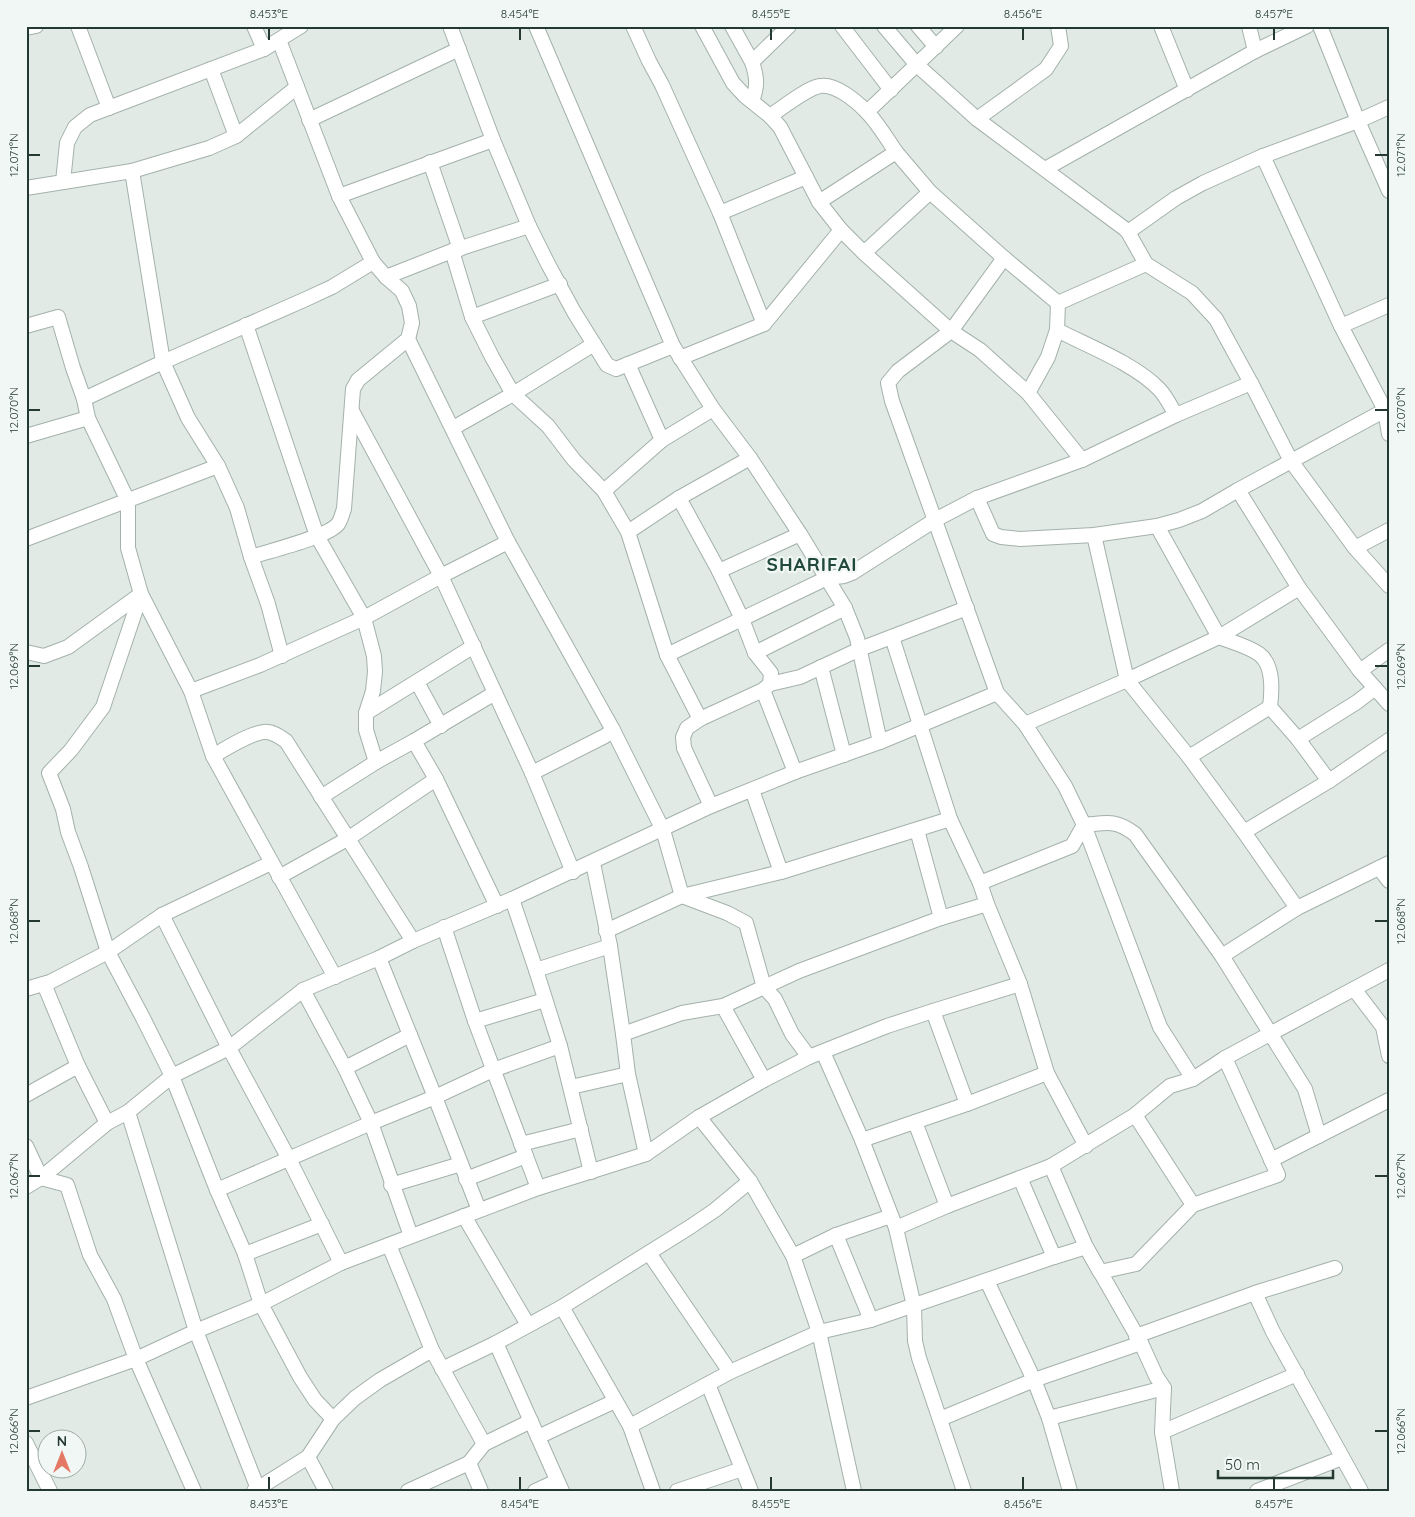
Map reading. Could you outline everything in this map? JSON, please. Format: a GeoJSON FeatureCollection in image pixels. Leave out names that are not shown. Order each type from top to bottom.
{"type":"FeatureCollection","features":[{"type":"Feature","properties":{"kind":"street"},"geometry":{"type":"LineString","coordinates":[[26,28],[36,26]]}},
{"type":"Feature","properties":{"kind":"street"},"geometry":{"type":"LineString","coordinates":[[78,26],[109,108]]}},
{"type":"Feature","properties":{"kind":"street"},"geometry":{"type":"LineString","coordinates":[[254,26],[264,49]]}},
{"type":"Feature","properties":{"kind":"street"},"geometry":{"type":"LineString","coordinates":[[63,182],[67,143],[75,127],[90,115],[264,49],[301,26]]}},
{"type":"Feature","properties":{"kind":"street"},"geometry":{"type":"LineString","coordinates":[[450,26],[493,140],[529,226],[574,312],[607,365],[616,369],[764,324],[841,230]]}},
{"type":"Feature","properties":{"kind":"street"},"geometry":{"type":"LineString","coordinates":[[536,26],[676,352],[713,409],[750,458],[800,534],[845,608],[860,648],[880,742]]}},
{"type":"Feature","properties":{"kind":"street"},"geometry":{"type":"LineString","coordinates":[[633,26],[662,84],[720,213],[764,324]]}},
{"type":"Feature","properties":{"kind":"street"},"geometry":{"type":"LineString","coordinates":[[702,26],[733,83],[780,127],[819,202],[841,230],[864,253],[951,330],[980,350],[1028,393],[1082,460]]}},
{"type":"Feature","properties":{"kind":"street"},"geometry":{"type":"LineString","coordinates":[[732,26],[752,62],[756,75],[756,91],[752,101]]}},
{"type":"Feature","properties":{"kind":"street"},"geometry":{"type":"LineString","coordinates":[[752,62],[789,26]]}},
{"type":"Feature","properties":{"kind":"street"},"geometry":{"type":"LineString","coordinates":[[842,26],[891,90]]}},
{"type":"Feature","properties":{"kind":"street"},"geometry":{"type":"LineString","coordinates":[[884,26],[917,65],[977,119],[1128,232],[1146,264],[1192,293],[1216,319],[1291,461],[1355,548],[1389,586]]}},
{"type":"Feature","properties":{"kind":"street"},"geometry":{"type":"LineString","coordinates":[[918,26],[936,47]]}},
{"type":"Feature","properties":{"kind":"street"},"geometry":{"type":"LineString","coordinates":[[977,119],[1046,70],[1061,46],[1058,26]]}},
{"type":"Feature","properties":{"kind":"street"},"geometry":{"type":"LineString","coordinates":[[1161,26],[1187,90]]}},
{"type":"Feature","properties":{"kind":"street"},"geometry":{"type":"LineString","coordinates":[[1249,26],[1255,51]]}},
{"type":"Feature","properties":{"kind":"street"},"geometry":{"type":"LineString","coordinates":[[1045,169],[1255,51],[1307,26]]}},
{"type":"Feature","properties":{"kind":"street"},"geometry":{"type":"LineString","coordinates":[[1320,26],[1358,121],[1389,191]]}},
{"type":"Feature","properties":{"kind":"street"},"geometry":{"type":"LineString","coordinates":[[867,112],[936,47],[954,27]]}},
{"type":"Feature","properties":{"kind":"street"},"geometry":{"type":"LineString","coordinates":[[252,557],[317,536],[338,524],[344,509],[354,390],[358,380],[408,340],[412,323],[409,306],[402,291],[373,262],[339,196],[279,40]]}},
{"type":"Feature","properties":{"kind":"street"},"geometry":{"type":"LineString","coordinates":[[310,120],[459,49]]}},
{"type":"Feature","properties":{"kind":"street"},"geometry":{"type":"LineString","coordinates":[[211,69],[236,136]]}},
{"type":"Feature","properties":{"kind":"street"},"geometry":{"type":"LineString","coordinates":[[770,116],[810,90],[827,85],[836,88],[867,112],[896,152],[930,192],[1058,303]]}},
{"type":"Feature","properties":{"kind":"street"},"geometry":{"type":"LineString","coordinates":[[26,188],[132,171],[209,148],[236,136],[298,87]]}},
{"type":"Feature","properties":{"kind":"street"},"geometry":{"type":"LineString","coordinates":[[1128,232],[1176,198],[1203,182],[1263,156],[1358,121],[1389,107]]}},
{"type":"Feature","properties":{"kind":"street"},"geometry":{"type":"LineString","coordinates":[[339,196],[493,140]]}},
{"type":"Feature","properties":{"kind":"street"},"geometry":{"type":"LineString","coordinates":[[819,202],[896,152]]}},
{"type":"Feature","properties":{"kind":"street"},"geometry":{"type":"LineString","coordinates":[[1263,156],[1341,326],[1387,409],[1389,434]]}},
{"type":"Feature","properties":{"kind":"street"},"geometry":{"type":"LineString","coordinates":[[430,162],[456,250],[472,317],[513,394],[548,426],[574,460],[604,491],[628,532],[667,655],[700,719]]}},
{"type":"Feature","properties":{"kind":"street"},"geometry":{"type":"LineString","coordinates":[[132,171],[163,362],[188,418],[218,466],[237,508],[268,604],[282,656]]}},
{"type":"Feature","properties":{"kind":"street"},"geometry":{"type":"LineString","coordinates":[[720,213],[806,177]]}},
{"type":"Feature","properties":{"kind":"street"},"geometry":{"type":"LineString","coordinates":[[864,253],[930,192]]}},
{"type":"Feature","properties":{"kind":"street"},"geometry":{"type":"LineString","coordinates":[[386,277],[456,250],[529,226]]}},
{"type":"Feature","properties":{"kind":"street"},"geometry":{"type":"LineString","coordinates":[[1004,258],[951,330],[898,371],[888,383],[892,401],[997,693],[1025,724],[1065,786],[1084,825],[1160,1027],[1193,1079]]}},
{"type":"Feature","properties":{"kind":"street"},"geometry":{"type":"LineString","coordinates":[[84,399],[332,287],[373,262]]}},
{"type":"Feature","properties":{"kind":"street"},"geometry":{"type":"LineString","coordinates":[[1058,303],[1146,264]]}},
{"type":"Feature","properties":{"kind":"street"},"geometry":{"type":"LineString","coordinates":[[472,317],[560,284]]}},
{"type":"Feature","properties":{"kind":"street"},"geometry":{"type":"LineString","coordinates":[[1028,393],[1048,357],[1057,330],[1058,303]]}},
{"type":"Feature","properties":{"kind":"street"},"geometry":{"type":"LineString","coordinates":[[1341,326],[1389,306]]}},
{"type":"Feature","properties":{"kind":"street"},"geometry":{"type":"LineString","coordinates":[[26,326],[58,317],[84,399],[88,418],[128,501],[128,548],[141,594],[191,691],[212,756],[335,977]]}},
{"type":"Feature","properties":{"kind":"street"},"geometry":{"type":"LineString","coordinates":[[246,325],[317,536],[364,618],[374,656],[375,672],[373,691],[366,712],[366,730],[376,762]]}},
{"type":"Feature","properties":{"kind":"street"},"geometry":{"type":"LineString","coordinates":[[1057,330],[1146,377],[1160,390],[1176,415]]}},
{"type":"Feature","properties":{"kind":"street"},"geometry":{"type":"LineString","coordinates":[[408,340],[508,542],[613,730],[663,830],[682,896]]}},
{"type":"Feature","properties":{"kind":"street"},"geometry":{"type":"LineString","coordinates":[[453,428],[594,344]]}},
{"type":"Feature","properties":{"kind":"street"},"geometry":{"type":"LineString","coordinates":[[628,364],[662,440]]}},
{"type":"Feature","properties":{"kind":"street"},"geometry":{"type":"LineString","coordinates":[[667,655],[827,578],[844,576],[862,568],[935,520],[977,498],[1082,460],[1176,415],[1251,383]]}},
{"type":"Feature","properties":{"kind":"street"},"geometry":{"type":"LineString","coordinates":[[604,491],[662,440],[713,409]]}},
{"type":"Feature","properties":{"kind":"street"},"geometry":{"type":"LineString","coordinates":[[977,498],[993,534],[1001,538],[1094,535],[1157,526],[1202,512],[1238,490],[1387,409]]}},
{"type":"Feature","properties":{"kind":"street"},"geometry":{"type":"LineString","coordinates":[[352,410],[441,576],[532,773],[573,872]]}},
{"type":"Feature","properties":{"kind":"street"},"geometry":{"type":"LineString","coordinates":[[26,436],[88,418]]}},
{"type":"Feature","properties":{"kind":"street"},"geometry":{"type":"LineString","coordinates":[[628,532],[680,498],[750,458]]}},
{"type":"Feature","properties":{"kind":"street"},"geometry":{"type":"LineString","coordinates":[[26,539],[218,466]]}},
{"type":"Feature","properties":{"kind":"street"},"geometry":{"type":"LineString","coordinates":[[1238,490],[1299,588],[1360,671],[1389,704]]}},
{"type":"Feature","properties":{"kind":"street"},"geometry":{"type":"LineString","coordinates":[[680,498],[719,571],[742,619],[755,653],[771,673],[766,687],[795,772]]}},
{"type":"Feature","properties":{"kind":"street"},"geometry":{"type":"LineString","coordinates":[[1157,526],[1219,637],[1261,655],[1268,667],[1272,687],[1270,707],[1298,739],[1330,781]]}},
{"type":"Feature","properties":{"kind":"street"},"geometry":{"type":"LineString","coordinates":[[1355,548],[1389,530]]}},
{"type":"Feature","properties":{"kind":"street"},"geometry":{"type":"LineString","coordinates":[[719,571],[800,534]]}},
{"type":"Feature","properties":{"kind":"street"},"geometry":{"type":"LineString","coordinates":[[1094,535],[1126,680],[1189,757],[1244,832],[1296,908]]}},
{"type":"Feature","properties":{"kind":"street"},"geometry":{"type":"LineString","coordinates":[[191,691],[282,656],[364,618],[508,542]]}},
{"type":"Feature","properties":{"kind":"street"},"geometry":{"type":"LineString","coordinates":[[1025,724],[1219,637],[1299,588]]}},
{"type":"Feature","properties":{"kind":"street"},"geometry":{"type":"LineString","coordinates":[[26,652],[44,656],[68,647],[141,594]]}},
{"type":"Feature","properties":{"kind":"street"},"geometry":{"type":"LineString","coordinates":[[141,594],[103,707],[71,750],[49,773],[63,809],[68,832],[108,952],[144,1018],[172,1076],[217,1190],[245,1254],[261,1304],[300,1377],[315,1400],[333,1419]]}},
{"type":"Feature","properties":{"kind":"street"},"geometry":{"type":"LineString","coordinates":[[755,653],[845,608]]}},
{"type":"Feature","properties":{"kind":"street"},"geometry":{"type":"LineString","coordinates":[[711,806],[684,748],[684,737],[687,728],[700,719],[766,687],[800,677],[860,648],[967,608]]}},
{"type":"Feature","properties":{"kind":"street"},"geometry":{"type":"LineString","coordinates":[[892,637],[950,820],[980,882],[987,904],[1020,984],[1047,1073],[1086,1146]]}},
{"type":"Feature","properties":{"kind":"street"},"geometry":{"type":"LineString","coordinates":[[366,712],[474,646]]}},
{"type":"Feature","properties":{"kind":"street"},"geometry":{"type":"LineString","coordinates":[[1360,671],[1389,650]]}},
{"type":"Feature","properties":{"kind":"street"},"geometry":{"type":"LineString","coordinates":[[821,667],[844,755]]}},
{"type":"Feature","properties":{"kind":"street"},"geometry":{"type":"LineString","coordinates":[[417,682],[441,726]]}},
{"type":"Feature","properties":{"kind":"street"},"geometry":{"type":"LineString","coordinates":[[1298,739],[1357,702],[1375,688]]}},
{"type":"Feature","properties":{"kind":"street"},"geometry":{"type":"LineString","coordinates":[[321,797],[376,762],[495,693]]}},
{"type":"Feature","properties":{"kind":"street"},"geometry":{"type":"LineString","coordinates":[[26,1187],[41,1178],[107,1123],[128,1112],[172,1076],[229,1048],[303,990],[593,863],[711,806],[795,772],[880,742],[997,693]]}},
{"type":"Feature","properties":{"kind":"street"},"geometry":{"type":"LineString","coordinates":[[1189,757],[1270,707]]}},
{"type":"Feature","properties":{"kind":"street"},"geometry":{"type":"LineString","coordinates":[[532,773],[605,736],[613,730]]}},
{"type":"Feature","properties":{"kind":"street"},"geometry":{"type":"LineString","coordinates":[[212,756],[246,738],[264,732],[277,734],[286,741],[413,941]]}},
{"type":"Feature","properties":{"kind":"street"},"geometry":{"type":"LineString","coordinates":[[1244,832],[1330,781],[1389,740]]}},
{"type":"Feature","properties":{"kind":"street"},"geometry":{"type":"LineString","coordinates":[[414,741],[436,779],[497,906]]}},
{"type":"Feature","properties":{"kind":"street"},"geometry":{"type":"LineString","coordinates":[[279,877],[349,838],[436,779]]}},
{"type":"Feature","properties":{"kind":"street"},"geometry":{"type":"LineString","coordinates":[[752,790],[781,872]]}},
{"type":"Feature","properties":{"kind":"street"},"geometry":{"type":"LineString","coordinates":[[606,931],[682,896],[781,872],[950,820]]}},
{"type":"Feature","properties":{"kind":"street"},"geometry":{"type":"LineString","coordinates":[[1084,825],[1114,822],[1124,826],[1134,834],[1222,956],[1305,1089],[1319,1136]]}},
{"type":"Feature","properties":{"kind":"street"},"geometry":{"type":"LineString","coordinates":[[980,882],[1072,846],[1084,825]]}},
{"type":"Feature","properties":{"kind":"street"},"geometry":{"type":"LineString","coordinates":[[917,830],[941,918]]}},
{"type":"Feature","properties":{"kind":"street"},"geometry":{"type":"LineString","coordinates":[[26,989],[44,984],[108,952],[162,915],[271,863]]}},
{"type":"Feature","properties":{"kind":"street"},"geometry":{"type":"LineString","coordinates":[[593,863],[610,946],[624,1034],[628,1074],[646,1154]]}},
{"type":"Feature","properties":{"kind":"street"},"geometry":{"type":"LineString","coordinates":[[1222,956],[1296,908],[1384,866],[1389,881]]}},
{"type":"Feature","properties":{"kind":"street"},"geometry":{"type":"LineString","coordinates":[[682,896],[727,913],[746,923],[764,987],[775,999],[792,1034],[808,1057]]}},
{"type":"Feature","properties":{"kind":"street"},"geometry":{"type":"LineString","coordinates":[[512,899],[560,1046],[582,1129],[591,1172]]}},
{"type":"Feature","properties":{"kind":"street"},"geometry":{"type":"LineString","coordinates":[[624,1034],[682,1013],[723,1006],[799,971],[941,918],[987,904]]}},
{"type":"Feature","properties":{"kind":"street"},"geometry":{"type":"LineString","coordinates":[[162,915],[341,1263]]}},
{"type":"Feature","properties":{"kind":"street"},"geometry":{"type":"LineString","coordinates":[[444,927],[475,1021],[538,1188]]}},
{"type":"Feature","properties":{"kind":"street"},"geometry":{"type":"LineString","coordinates":[[536,970],[610,946]]}},
{"type":"Feature","properties":{"kind":"street"},"geometry":{"type":"LineString","coordinates":[[379,958],[478,1210]]}},
{"type":"Feature","properties":{"kind":"street"},"geometry":{"type":"LineString","coordinates":[[793,1256],[836,1235],[894,1222],[947,1206],[1051,1166],[1134,1115],[1170,1086],[1193,1079],[1225,1058],[1389,970]]}},
{"type":"Feature","properties":{"kind":"street"},"geometry":{"type":"LineString","coordinates":[[44,984],[78,1066],[107,1123]]}},
{"type":"Feature","properties":{"kind":"street"},"geometry":{"type":"LineString","coordinates":[[26,1398],[136,1359],[261,1304],[341,1263],[538,1188],[646,1154],[699,1117],[808,1057],[887,1026],[1020,984]]}},
{"type":"Feature","properties":{"kind":"street"},"geometry":{"type":"LineString","coordinates":[[1354,989],[1383,1027],[1389,1056]]}},
{"type":"Feature","properties":{"kind":"street"},"geometry":{"type":"LineString","coordinates":[[303,990],[345,1068],[370,1123],[411,1236]]}},
{"type":"Feature","properties":{"kind":"street"},"geometry":{"type":"LineString","coordinates":[[475,1021],[545,1000]]}},
{"type":"Feature","properties":{"kind":"street"},"geometry":{"type":"LineString","coordinates":[[723,1006],[764,1080]]}},
{"type":"Feature","properties":{"kind":"street"},"geometry":{"type":"LineString","coordinates":[[933,1011],[967,1104]]}},
{"type":"Feature","properties":{"kind":"street"},"geometry":{"type":"LineString","coordinates":[[345,1068],[410,1035]]}},
{"type":"Feature","properties":{"kind":"street"},"geometry":{"type":"LineString","coordinates":[[217,1190],[370,1123],[435,1097],[493,1070],[560,1046]]}},
{"type":"Feature","properties":{"kind":"street"},"geometry":{"type":"LineString","coordinates":[[823,1052],[862,1140],[894,1222],[914,1306],[915,1341],[918,1358],[964,1491]]}},
{"type":"Feature","properties":{"kind":"street"},"geometry":{"type":"LineString","coordinates":[[1086,1247],[1100,1272],[1136,1264],[1193,1205],[1278,1176],[1225,1058]]}},
{"type":"Feature","properties":{"kind":"street"},"geometry":{"type":"LineString","coordinates":[[26,1095],[78,1066]]}},
{"type":"Feature","properties":{"kind":"street"},"geometry":{"type":"LineString","coordinates":[[862,1140],[967,1104],[1047,1073]]}},
{"type":"Feature","properties":{"kind":"street"},"geometry":{"type":"LineString","coordinates":[[571,1087],[628,1074]]}},
{"type":"Feature","properties":{"kind":"street"},"geometry":{"type":"LineString","coordinates":[[1271,1160],[1389,1100]]}},
{"type":"Feature","properties":{"kind":"street"},"geometry":{"type":"LineString","coordinates":[[128,1112],[196,1331],[256,1490],[308,1457],[333,1419],[355,1398],[380,1380],[432,1350]]}},
{"type":"Feature","properties":{"kind":"street"},"geometry":{"type":"LineString","coordinates":[[1134,1115],[1193,1205]]}},
{"type":"Feature","properties":{"kind":"street"},"geometry":{"type":"LineString","coordinates":[[699,1117],[750,1181],[793,1256],[819,1332],[854,1491]]}},
{"type":"Feature","properties":{"kind":"street"},"geometry":{"type":"LineString","coordinates":[[915,1122],[947,1206]]}},
{"type":"Feature","properties":{"kind":"street"},"geometry":{"type":"LineString","coordinates":[[466,1179],[524,1150],[582,1129]]}},
{"type":"Feature","properties":{"kind":"street"},"geometry":{"type":"LineString","coordinates":[[26,1146],[41,1178],[67,1185],[90,1255],[114,1299],[136,1359],[194,1491]]}},
{"type":"Feature","properties":{"kind":"street"},"geometry":{"type":"LineString","coordinates":[[391,1185],[461,1164]]}},
{"type":"Feature","properties":{"kind":"street"},"geometry":{"type":"LineString","coordinates":[[1051,1166],[1086,1247],[1164,1388],[1162,1432],[1172,1491]]}},
{"type":"Feature","properties":{"kind":"street"},"geometry":{"type":"LineString","coordinates":[[1020,1178],[1054,1257]]}},
{"type":"Feature","properties":{"kind":"street"},"geometry":{"type":"LineString","coordinates":[[442,1369],[496,1343],[562,1307],[715,1210],[750,1181]]}},
{"type":"Feature","properties":{"kind":"street"},"geometry":{"type":"LineString","coordinates":[[464,1216],[528,1325]]}},
{"type":"Feature","properties":{"kind":"street"},"geometry":{"type":"LineString","coordinates":[[245,1254],[322,1224]]}},
{"type":"Feature","properties":{"kind":"street"},"geometry":{"type":"LineString","coordinates":[[836,1235],[871,1320]]}},
{"type":"Feature","properties":{"kind":"street"},"geometry":{"type":"LineString","coordinates":[[389,1245],[432,1350],[484,1444]]}},
{"type":"Feature","properties":{"kind":"street"},"geometry":{"type":"LineString","coordinates":[[630,1426],[730,1372],[819,1332],[871,1320],[1086,1247]]}},
{"type":"Feature","properties":{"kind":"street"},"geometry":{"type":"LineString","coordinates":[[649,1252],[730,1372]]}},
{"type":"Feature","properties":{"kind":"street"},"geometry":{"type":"LineString","coordinates":[[940,1419],[1255,1293],[1335,1268]]}},
{"type":"Feature","properties":{"kind":"street"},"geometry":{"type":"LineString","coordinates":[[987,1281],[1034,1380],[1049,1418],[1070,1491]]}},
{"type":"Feature","properties":{"kind":"street"},"geometry":{"type":"LineString","coordinates":[[1255,1293],[1274,1332],[1361,1491]]}},
{"type":"Feature","properties":{"kind":"street"},"geometry":{"type":"LineString","coordinates":[[562,1307],[630,1426],[653,1491]]}},
{"type":"Feature","properties":{"kind":"street"},"geometry":{"type":"LineString","coordinates":[[496,1343],[560,1486],[535,1491]]}},
{"type":"Feature","properties":{"kind":"street"},"geometry":{"type":"LineString","coordinates":[[1162,1432],[1297,1374]]}},
{"type":"Feature","properties":{"kind":"street"},"geometry":{"type":"LineString","coordinates":[[708,1384],[751,1491]]}},
{"type":"Feature","properties":{"kind":"street"},"geometry":{"type":"LineString","coordinates":[[1049,1418],[1164,1388]]}},
{"type":"Feature","properties":{"kind":"street"},"geometry":{"type":"LineString","coordinates":[[538,1436],[615,1401]]}},
{"type":"Feature","properties":{"kind":"street"},"geometry":{"type":"LineString","coordinates":[[408,1491],[469,1463],[484,1444],[531,1421]]}},
{"type":"Feature","properties":{"kind":"street"},"geometry":{"type":"LineString","coordinates":[[26,1444],[50,1491]]}},
{"type":"Feature","properties":{"kind":"street"},"geometry":{"type":"LineString","coordinates":[[308,1457],[326,1491]]}},
{"type":"Feature","properties":{"kind":"street"},"geometry":{"type":"LineString","coordinates":[[1257,1491],[1342,1458]]}},
{"type":"Feature","properties":{"kind":"street"},"geometry":{"type":"LineString","coordinates":[[469,1463],[481,1491]]}},
{"type":"Feature","properties":{"kind":"street"},"geometry":{"type":"LineString","coordinates":[[676,1491],[742,1469]]}},
{"type":"Feature","properties":{"kind":"district","name":"SHARIFAI"},"geometry":{"type":"Point","coordinates":[812,564]}}]}
